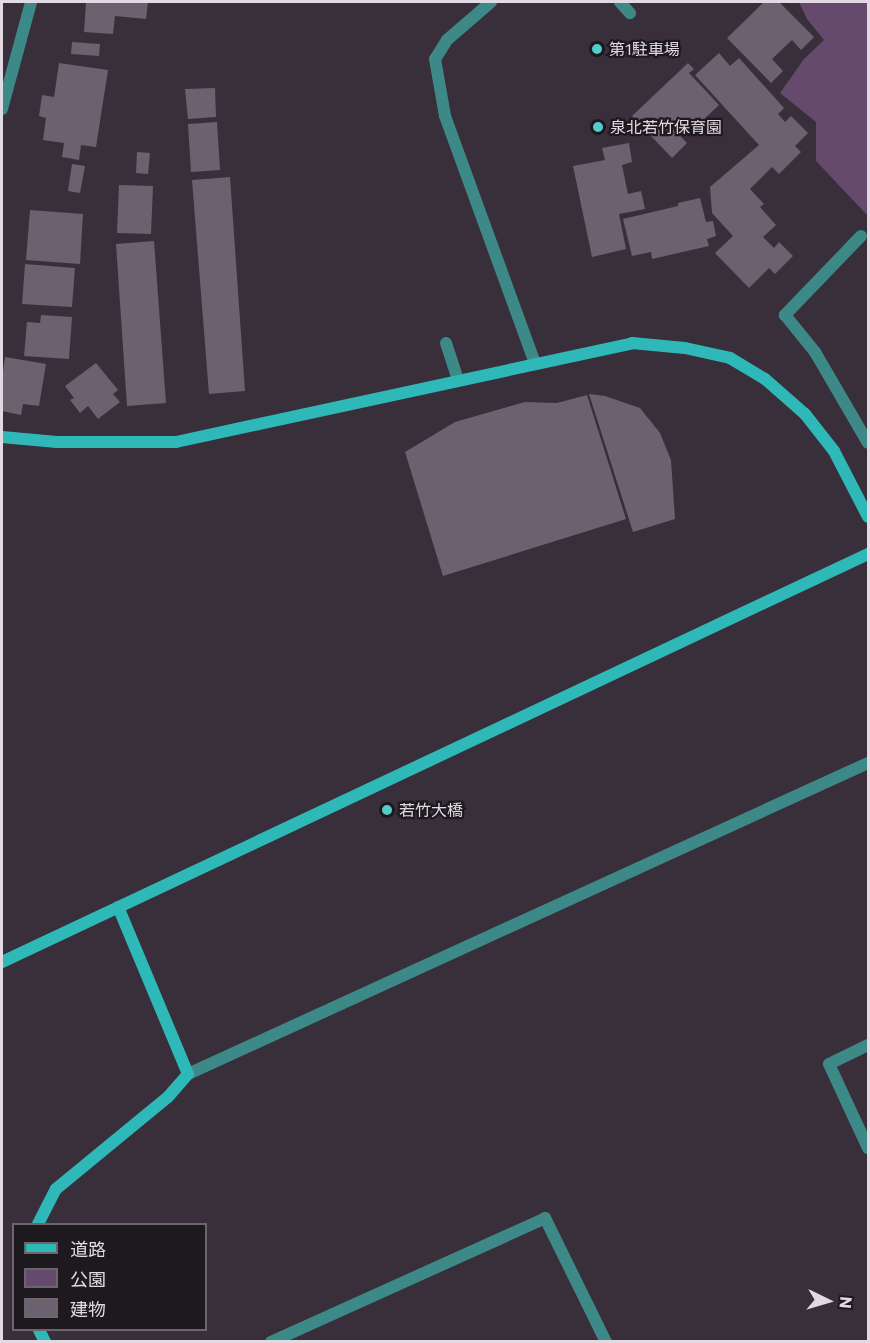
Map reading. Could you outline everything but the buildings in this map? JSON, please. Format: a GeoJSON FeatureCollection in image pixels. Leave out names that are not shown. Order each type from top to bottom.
{"type":"FeatureCollection","features":[{"type":"Feature","properties":{"kind":"street"},"geometry":{"type":"LineString","coordinates":[[2,109],[31,2]]}},
{"type":"Feature","properties":{"kind":"street"},"geometry":{"type":"LineString","coordinates":[[491,2],[447,40],[435,59],[445,116],[535,363]]}},
{"type":"Feature","properties":{"kind":"street"},"geometry":{"type":"LineString","coordinates":[[620,2],[630,13]]}},
{"type":"Feature","properties":{"kind":"street"},"geometry":{"type":"LineString","coordinates":[[861,236],[785,315],[815,352],[868,443]]}},
{"type":"Feature","properties":{"kind":"street"},"geometry":{"type":"LineString","coordinates":[[446,342],[458,380]]}},
{"type":"Feature","properties":{"kind":"street"},"geometry":{"type":"LineString","coordinates":[[2,437],[57,442],[176,442],[535,363],[632,344],[685,348],[730,358],[765,380],[805,414],[834,451],[868,517]]}},
{"type":"Feature","properties":{"kind":"street"},"geometry":{"type":"LineString","coordinates":[[2,962],[868,554]]}},
{"type":"Feature","properties":{"kind":"street"},"geometry":{"type":"LineString","coordinates":[[39,1223],[56,1189],[168,1097],[188,1074],[868,763]]}},
{"type":"Feature","properties":{"kind":"street"},"geometry":{"type":"LineString","coordinates":[[118,907],[188,1074]]}},
{"type":"Feature","properties":{"kind":"street"},"geometry":{"type":"LineString","coordinates":[[868,1045],[830,1064],[868,1148]]}},
{"type":"Feature","properties":{"kind":"street"},"geometry":{"type":"LineString","coordinates":[[271,1341],[546,1218],[606,1341]]}},
{"type":"Feature","properties":{"kind":"green space"},"geometry":{"type":"Polygon","coordinates":[[[799,2],[868,2],[868,216],[816,161],[816,122],[780,93],[804,59],[824,40],[807,19],[799,2]]]}},
{"type":"Feature","properties":{"kind":"place","name":"第1駐車場"},"geometry":{"type":"Point","coordinates":[597,49]}},
{"type":"Feature","properties":{"kind":"place","name":"泉北若竹保育園"},"geometry":{"type":"Point","coordinates":[598,127]}},
{"type":"Feature","properties":{"kind":"place","name":"若竹大橋"},"geometry":{"type":"Point","coordinates":[387,810]}}]}
